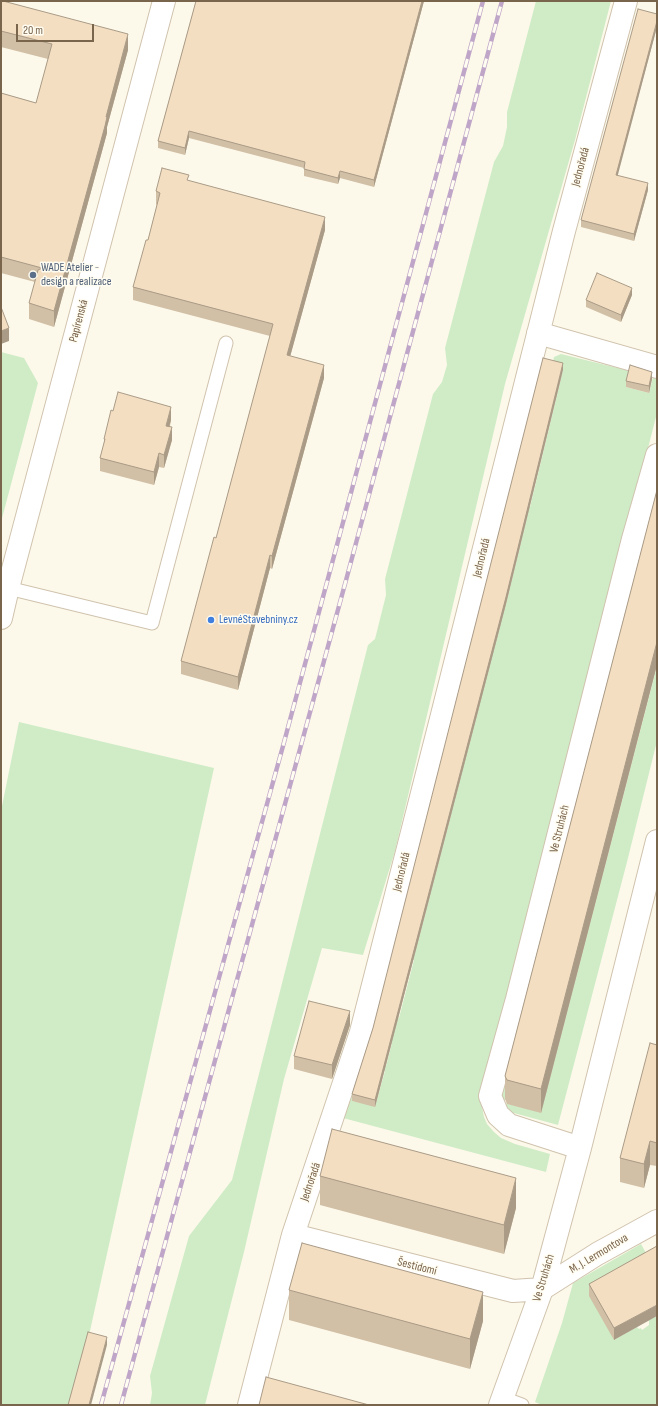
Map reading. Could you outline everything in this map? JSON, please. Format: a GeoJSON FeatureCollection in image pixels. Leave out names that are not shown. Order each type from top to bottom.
{"type":"FeatureCollection","features":[{"type":"Feature","properties":{"kind":"street","name":"Papírenská"},"geometry":{"type":"LineString","coordinates":[[1,618],[164,1]]}},
{"type":"Feature","properties":{"kind":"street","name":"Jednořadá"},"geometry":{"type":"LineString","coordinates":[[248,1405],[293,1235],[361,1032],[568,216],[626,1]]}},
{"type":"Feature","properties":{"kind":"street"},"geometry":{"type":"LineString","coordinates":[[538,333],[657,367]]}},
{"type":"Feature","properties":{"kind":"street","name":"Ve Struhách"},"geometry":{"type":"LineString","coordinates":[[580,1148],[509,1125],[498,1115],[490,1096],[517,999],[633,539],[657,455]]}},
{"type":"Feature","properties":{"kind":"street","name":"Ve Struhách"},"geometry":{"type":"LineString","coordinates":[[508,1403],[542,1289],[580,1148],[657,841]]}},
{"type":"Feature","properties":{"kind":"street","name":"M. J. Lermontova"},"geometry":{"type":"LineString","coordinates":[[542,1289],[597,1254],[657,1221]]}},
{"type":"Feature","properties":{"kind":"street","name":"Šestidomí"},"geometry":{"type":"LineString","coordinates":[[293,1235],[513,1292],[542,1289]]}},
{"type":"Feature","properties":{"kind":"lane"},"geometry":{"type":"LineString","coordinates":[[8,588],[152,623],[226,343]]}},
{"type":"Feature","properties":{"kind":"green space"},"geometry":{"type":"Polygon","coordinates":[[[536,1],[611,1],[575,140],[505,384],[395,851],[363,955],[322,948],[284,1079],[244,1252],[205,1405],[150,1405],[152,1393],[150,1376],[189,1236],[232,1180],[368,645],[375,639],[386,595],[385,579],[433,394],[442,382],[447,365],[445,348],[494,162],[503,146],[507,127],[507,112],[536,1]]]}},
{"type":"Feature","properties":{"kind":"green space"},"geometry":{"type":"Polygon","coordinates":[[[1,352],[24,358],[38,383],[1,522],[1,352]]]}},
{"type":"Feature","properties":{"kind":"green space"},"geometry":{"type":"Polygon","coordinates":[[[561,354],[630,371],[626,387],[649,393],[653,377],[657,378],[657,413],[481,1102],[487,1124],[501,1138],[515,1144],[550,1154],[546,1172],[343,1118],[483,598],[506,604],[528,513],[505,507],[506,502],[530,507],[563,370],[544,365],[546,364],[552,366],[554,357],[561,354]],[[481,610],[431,804],[452,810],[502,616],[481,610]],[[430,810],[406,901],[427,906],[451,815],[430,810]],[[404,905],[398,928],[420,934],[426,911],[404,905]],[[391,954],[376,1012],[399,1018],[414,960],[391,954]],[[369,1037],[363,1060],[386,1066],[392,1043],[369,1037]],[[361,1065],[352,1101],[375,1106],[385,1071],[361,1065]]]}},
{"type":"Feature","properties":{"kind":"green space"},"geometry":{"type":"Polygon","coordinates":[[[657,666],[657,741],[558,1125],[499,1109],[498,1103],[512,1048],[518,1049],[504,1103],[541,1112],[657,666]]]}},
{"type":"Feature","properties":{"kind":"green space"},"geometry":{"type":"Polygon","coordinates":[[[19,722],[214,768],[73,1405],[1,1405],[1,811],[19,722]]]}},
{"type":"Feature","properties":{"kind":"green space"},"geometry":{"type":"Polygon","coordinates":[[[641,1244],[651,1262],[614,1340],[637,1327],[639,1329],[641,1328],[642,1330],[649,1325],[649,1320],[657,1316],[657,1405],[542,1405],[535,1402],[562,1323],[573,1283],[641,1244]]]}},
{"type":"Feature","properties":{"kind":"building"},"geometry":{"type":"Polygon","coordinates":[[[1,1],[128,34],[106,117],[105,126],[54,311],[29,303],[38,270],[42,268],[1,257],[1,93],[36,103],[52,44],[1,31],[1,1]]]}},
{"type":"Feature","properties":{"kind":"building"},"geometry":{"type":"Polygon","coordinates":[[[196,1],[422,1],[374,180],[340,171],[338,178],[304,169],[305,162],[189,131],[185,148],[158,141],[196,1]]]}},
{"type":"Feature","properties":{"kind":"building"},"geometry":{"type":"Polygon","coordinates":[[[638,9],[657,14],[657,21],[616,175],[648,183],[634,234],[581,220],[638,9]]]}},
{"type":"Feature","properties":{"kind":"building"},"geometry":{"type":"Polygon","coordinates":[[[162,168],[189,175],[187,180],[325,217],[287,355],[324,365],[272,556],[270,555],[238,677],[181,661],[214,537],[216,538],[273,324],[133,287],[146,240],[148,240],[160,193],[156,191],[162,168]]]}},
{"type":"Feature","properties":{"kind":"building"},"geometry":{"type":"Polygon","coordinates":[[[597,273],[632,288],[621,315],[586,300],[597,273]]]}},
{"type":"Feature","properties":{"kind":"building"},"geometry":{"type":"Polygon","coordinates":[[[1,307],[9,328],[1,331],[1,307]]]}},
{"type":"Feature","properties":{"kind":"building"},"geometry":{"type":"Polygon","coordinates":[[[543,358],[563,363],[506,597],[375,1100],[352,1094],[373,1028],[543,358]]]}},
{"type":"Feature","properties":{"kind":"building"},"geometry":{"type":"Polygon","coordinates":[[[630,365],[652,372],[649,386],[626,381],[630,365]]]}},
{"type":"Feature","properties":{"kind":"building"},"geometry":{"type":"Polygon","coordinates":[[[118,392],[171,407],[166,426],[172,427],[164,455],[159,453],[154,472],[100,458],[111,410],[113,411],[118,392]]]}},
{"type":"Feature","properties":{"kind":"building"},"geometry":{"type":"Polygon","coordinates":[[[657,490],[657,642],[541,1089],[507,1080],[505,1076],[657,490]]]}},
{"type":"Feature","properties":{"kind":"building"},"geometry":{"type":"Polygon","coordinates":[[[309,1001],[350,1011],[332,1065],[294,1056],[309,1001]]]}},
{"type":"Feature","properties":{"kind":"building"},"geometry":{"type":"Polygon","coordinates":[[[650,1043],[657,1045],[657,1143],[650,1141],[644,1164],[620,1158],[650,1043]]]}},
{"type":"Feature","properties":{"kind":"building"},"geometry":{"type":"Polygon","coordinates":[[[332,1129],[516,1178],[504,1225],[320,1176],[332,1129]]]}},
{"type":"Feature","properties":{"kind":"building"},"geometry":{"type":"Polygon","coordinates":[[[302,1243],[483,1292],[470,1339],[289,1290],[302,1243]]]}},
{"type":"Feature","properties":{"kind":"building"},"geometry":{"type":"Polygon","coordinates":[[[657,1246],[657,1305],[614,1328],[589,1284],[657,1246]]]}},
{"type":"Feature","properties":{"kind":"building"},"geometry":{"type":"Polygon","coordinates":[[[88,1332],[107,1337],[89,1405],[68,1405],[88,1332]]]}},
{"type":"Feature","properties":{"kind":"building"},"geometry":{"type":"Polygon","coordinates":[[[266,1377],[369,1405],[259,1405],[266,1377]]]}},
{"type":"Feature","properties":{"kind":"railway"},"geometry":{"type":"LineString","coordinates":[[101,1405],[283,746],[483,1]]}},
{"type":"Feature","properties":{"kind":"railway"},"geometry":{"type":"LineString","coordinates":[[121,1405],[502,1]]}},
{"type":"Feature","properties":{"kind":"place","name":"WADE Atelier - design a realizace"},"geometry":{"type":"Point","coordinates":[33,275]}},
{"type":"Feature","properties":{"kind":"place","name":"LevnéStavebniny.cz"},"geometry":{"type":"Point","coordinates":[211,620]}}]}
